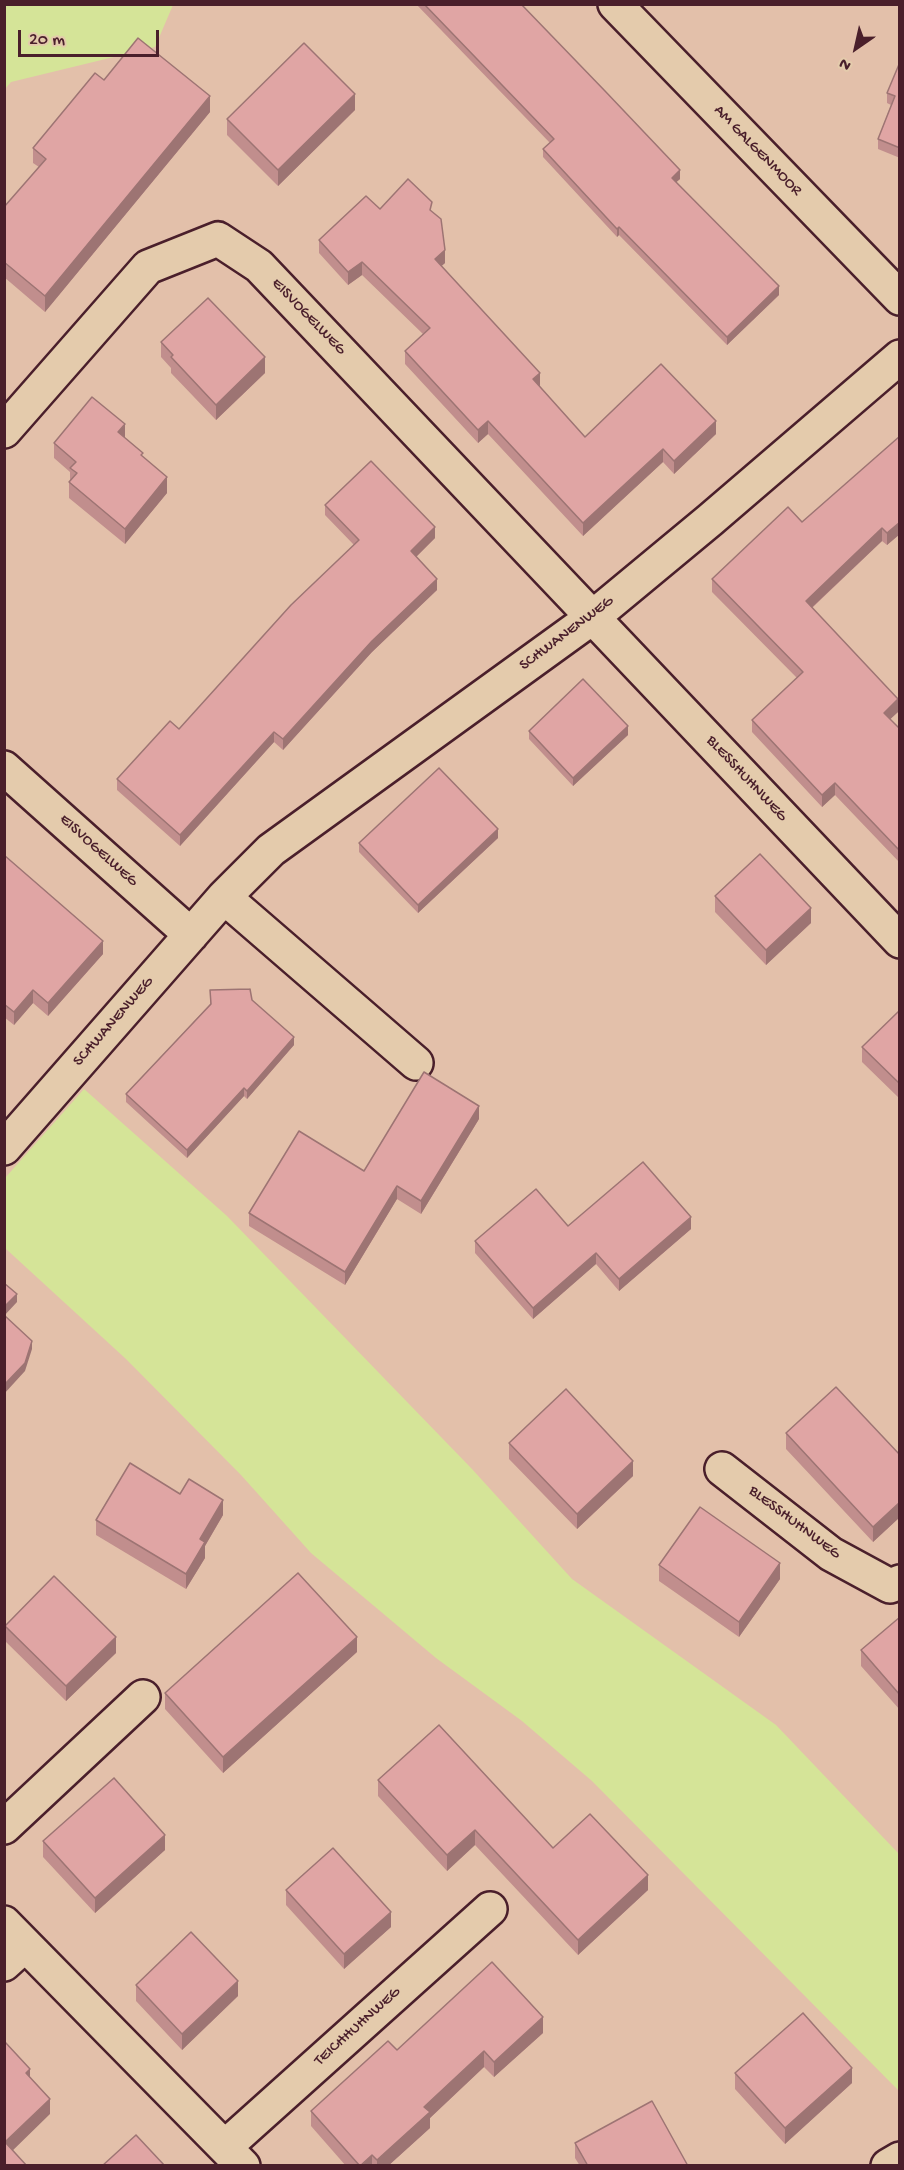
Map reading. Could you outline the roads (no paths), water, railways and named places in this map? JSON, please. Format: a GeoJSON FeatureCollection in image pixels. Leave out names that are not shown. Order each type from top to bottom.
{"type":"FeatureCollection","features":[{"type":"Feature","properties":{"kind":"street","name":"AM GALGENMOOR"},"geometry":{"type":"LineString","coordinates":[[615,4],[900,298]]}},
{"type":"Feature","properties":{"kind":"street","name":"EISVOGELWEG"},"geometry":{"type":"LineString","coordinates":[[4,431],[148,267],[218,239],[259,266],[593,616]]}},
{"type":"Feature","properties":{"kind":"street","name":"SCHWANENWEG"},"geometry":{"type":"LineString","coordinates":[[4,1148],[224,897],[271,850],[593,616],[710,520],[900,357]]}},
{"type":"Feature","properties":{"kind":"street","name":"BLESSHUHNWEG"},"geometry":{"type":"LineString","coordinates":[[593,616],[900,941]]}},
{"type":"Feature","properties":{"kind":"street","name":"EISVOGELWEG"},"geometry":{"type":"LineString","coordinates":[[4,768],[191,934]]}},
{"type":"Feature","properties":{"kind":"street"},"geometry":{"type":"LineString","coordinates":[[224,897],[416,1063]]}},
{"type":"Feature","properties":{"kind":"street","name":"BLESSHUHNWEG"},"geometry":{"type":"LineString","coordinates":[[722,1469],[831,1554],[890,1586],[900,1582]]}},
{"type":"Feature","properties":{"kind":"street"},"geometry":{"type":"LineString","coordinates":[[4,1827],[143,1697]]}},
{"type":"Feature","properties":{"kind":"street","name":"TEICHHUHNWEG"},"geometry":{"type":"LineString","coordinates":[[11,1944],[234,2156],[490,1909]]}},
{"type":"Feature","properties":{"kind":"street"},"geometry":{"type":"LineString","coordinates":[[888,2166],[900,2158]]}}]}
